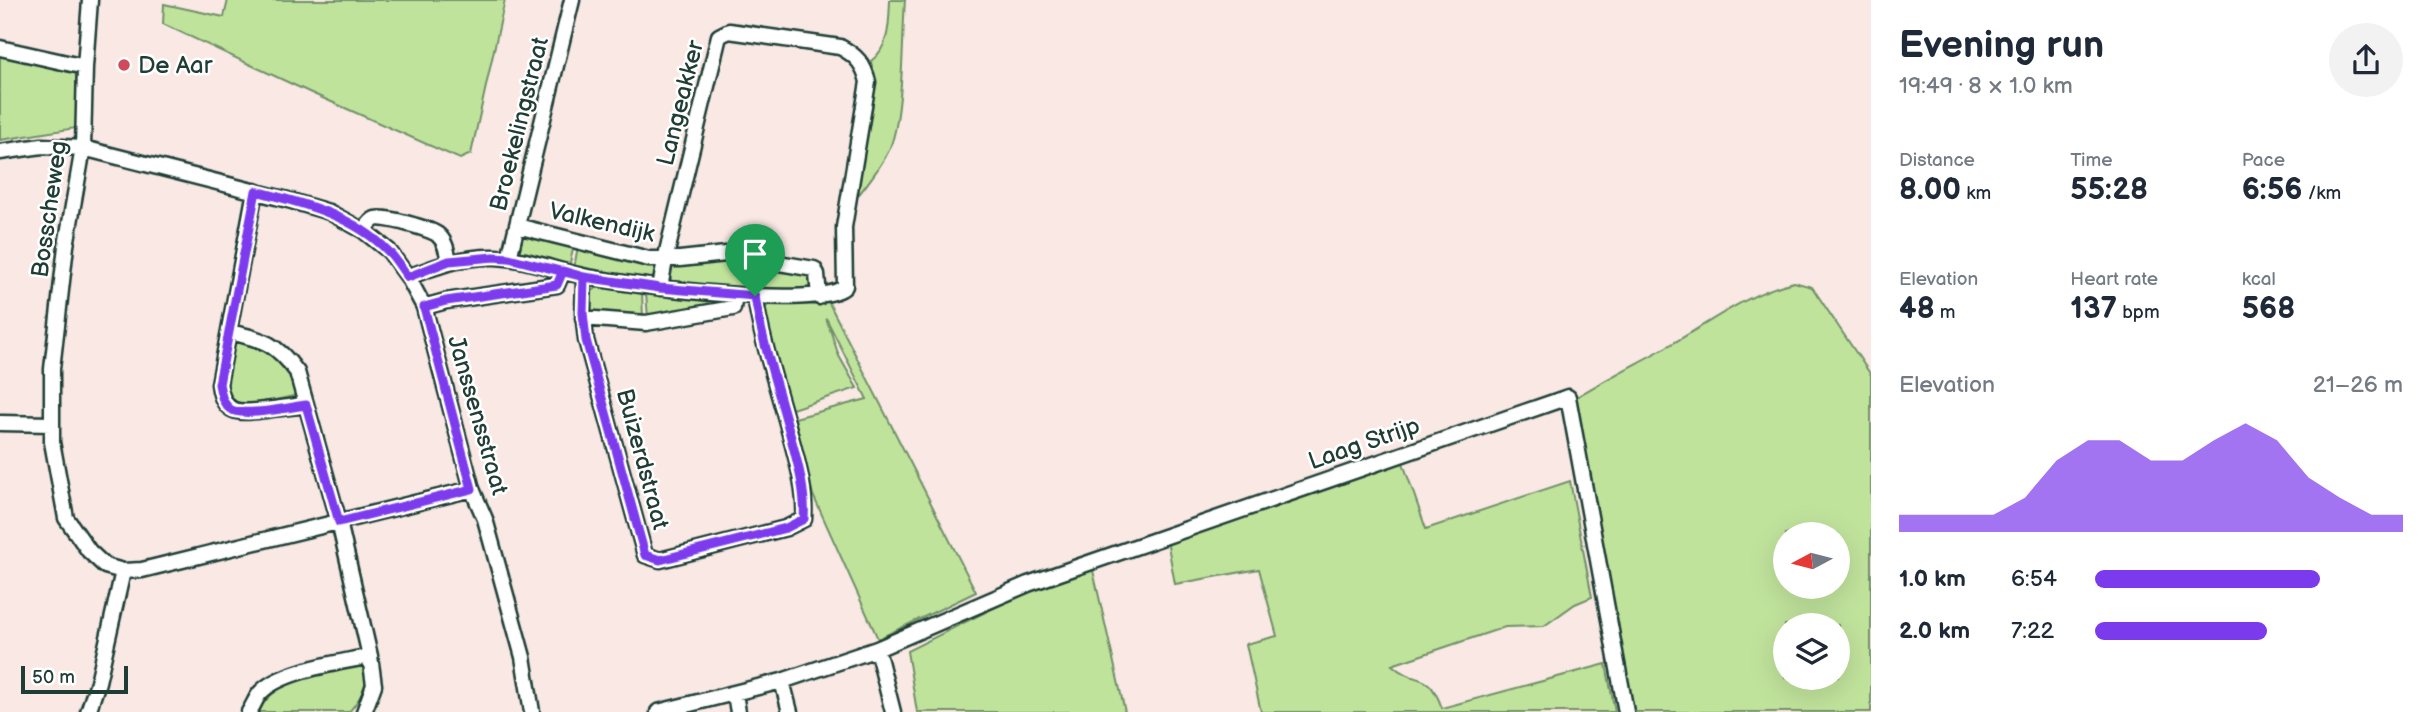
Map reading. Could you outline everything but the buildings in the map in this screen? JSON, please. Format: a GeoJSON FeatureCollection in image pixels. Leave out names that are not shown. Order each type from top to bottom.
{"type":"FeatureCollection","features":[{"type":"Feature","properties":{"kind":"street","name":"Bosscheweg"},"geometry":{"type":"LineString","coordinates":[[90,0],[83,148],[61,287],[52,369],[52,442],[66,518],[89,551],[105,566],[122,571]]}},
{"type":"Feature","properties":{"kind":"street","name":"Broekelingstraat"},"geometry":{"type":"LineString","coordinates":[[509,258],[572,0]]}},
{"type":"Feature","properties":{"kind":"street","name":"Langeakker"},"geometry":{"type":"LineString","coordinates":[[660,288],[719,36],[729,31],[840,47],[861,62],[868,82],[844,227],[845,286],[841,292],[820,296]]}},
{"type":"Feature","properties":{"kind":"street"},"geometry":{"type":"LineString","coordinates":[[0,48],[85,67]]}},
{"type":"Feature","properties":{"kind":"street","name":"Janssensstraat"},"geometry":{"type":"LineString","coordinates":[[0,152],[42,146],[83,148],[256,191],[329,212],[364,231],[389,251],[408,277],[424,307],[472,489],[485,519],[520,645],[532,712]]}},
{"type":"Feature","properties":{"kind":"street"},"geometry":{"type":"LineString","coordinates":[[256,191],[219,384],[221,396],[230,408],[240,413],[306,405]]}},
{"type":"Feature","properties":{"kind":"street"},"geometry":{"type":"LineString","coordinates":[[364,231],[373,219],[381,217],[428,229],[442,239],[449,261]]}},
{"type":"Feature","properties":{"kind":"street","name":"Valkendijk"},"geometry":{"type":"LineString","coordinates":[[517,226],[649,259],[726,254],[814,269],[820,296]]}},
{"type":"Feature","properties":{"kind":"street"},"geometry":{"type":"LineString","coordinates":[[408,277],[449,261],[476,257],[509,258],[584,277],[660,288],[735,295],[820,296]]}},
{"type":"Feature","properties":{"kind":"street"},"geometry":{"type":"LineString","coordinates":[[424,307],[446,301],[557,285],[563,271]]}},
{"type":"Feature","properties":{"kind":"street","name":"Buizerdstraat"},"geometry":{"type":"LineString","coordinates":[[584,277],[583,318],[586,340],[645,555],[660,560],[786,528],[804,519],[805,506],[796,457],[760,327],[755,296]]}},
{"type":"Feature","properties":{"kind":"street"},"geometry":{"type":"LineString","coordinates":[[583,318],[636,323],[660,321],[733,309],[735,295]]}},
{"type":"Feature","properties":{"kind":"street"},"geometry":{"type":"LineString","coordinates":[[230,332],[259,339],[283,352],[297,372],[339,522],[370,656],[374,685],[364,712]]}},
{"type":"Feature","properties":{"kind":"street","name":"Laag Strijp"},"geometry":{"type":"LineString","coordinates":[[658,712],[782,681],[877,649],[1028,584],[1568,397],[1626,712]]}},
{"type":"Feature","properties":{"kind":"street"},"geometry":{"type":"LineString","coordinates":[[0,423],[52,424]]}},
{"type":"Feature","properties":{"kind":"street"},"geometry":{"type":"LineString","coordinates":[[88,712],[98,682],[122,571],[142,570],[472,489]]}},
{"type":"Feature","properties":{"kind":"street"},"geometry":{"type":"LineString","coordinates":[[877,649],[893,712]]}},
{"type":"Feature","properties":{"kind":"street"},"geometry":{"type":"LineString","coordinates":[[249,712],[260,693],[271,684],[293,674],[370,656]]}},
{"type":"Feature","properties":{"kind":"street"},"geometry":{"type":"LineString","coordinates":[[782,681],[790,712]]}},
{"type":"Feature","properties":{"kind":"street"},"geometry":{"type":"LineString","coordinates":[[735,694],[738,712]]}},
{"type":"Feature","properties":{"kind":"green space"},"geometry":{"type":"Polygon","coordinates":[[[228,0],[505,0],[471,154],[460,159],[163,24],[164,4],[224,17],[228,0]]]}},
{"type":"Feature","properties":{"kind":"green space"},"geometry":{"type":"Polygon","coordinates":[[[890,0],[905,0],[897,121],[888,152],[857,197],[875,88],[871,61],[882,49],[885,41],[890,0]]]}},
{"type":"Feature","properties":{"kind":"green space"},"geometry":{"type":"Polygon","coordinates":[[[0,51],[76,68],[76,128],[0,140],[0,51]]]}},
{"type":"Feature","properties":{"kind":"green space"},"geometry":{"type":"Polygon","coordinates":[[[524,232],[574,245],[569,267],[521,255],[519,253],[524,232]]]}},
{"type":"Feature","properties":{"kind":"green space"},"geometry":{"type":"Polygon","coordinates":[[[578,246],[658,267],[655,276],[647,281],[574,268],[578,246]]]}},
{"type":"Feature","properties":{"kind":"green space"},"geometry":{"type":"Polygon","coordinates":[[[718,258],[754,264],[747,289],[676,284],[669,278],[669,264],[718,258]]]}},
{"type":"Feature","properties":{"kind":"green space"},"geometry":{"type":"Polygon","coordinates":[[[758,265],[810,274],[814,289],[752,289],[758,265]]]}},
{"type":"Feature","properties":{"kind":"green space"},"geometry":{"type":"Polygon","coordinates":[[[1794,282],[1812,287],[1871,375],[1871,712],[1632,712],[1575,398],[1761,293],[1794,282]]]}},
{"type":"Feature","properties":{"kind":"green space"},"geometry":{"type":"Polygon","coordinates":[[[601,285],[642,291],[643,319],[590,312],[591,292],[601,285]]]}},
{"type":"Feature","properties":{"kind":"green space"},"geometry":{"type":"Polygon","coordinates":[[[646,292],[730,300],[730,303],[648,318],[646,292]]]}},
{"type":"Feature","properties":{"kind":"green space"},"geometry":{"type":"Polygon","coordinates":[[[827,299],[976,592],[878,639],[813,495],[795,418],[867,399],[826,318],[839,356],[857,388],[789,410],[764,311],[770,301],[827,299]]]}},
{"type":"Feature","properties":{"kind":"green space"},"geometry":{"type":"Polygon","coordinates":[[[235,336],[276,356],[288,371],[298,395],[248,406],[231,397],[228,377],[235,336]]]}},
{"type":"Feature","properties":{"kind":"green space"},"geometry":{"type":"Polygon","coordinates":[[[1402,460],[1426,529],[1570,481],[1592,597],[1575,604],[1544,626],[1505,627],[1392,665],[1432,687],[1442,708],[1606,664],[1615,712],[1261,712],[1246,644],[1277,636],[1259,569],[1175,584],[1167,540],[1402,460]]]}},
{"type":"Feature","properties":{"kind":"green space"},"geometry":{"type":"Polygon","coordinates":[[[1092,566],[1125,712],[917,712],[907,651],[1032,589],[1092,566]]]}},
{"type":"Feature","properties":{"kind":"green space"},"geometry":{"type":"Polygon","coordinates":[[[363,664],[365,683],[349,712],[257,712],[277,690],[290,683],[318,673],[363,664]]]}},
{"type":"Feature","properties":{"kind":"place","name":"De Aar"},"geometry":{"type":"Point","coordinates":[124,65]}},
{"type":"Feature","properties":{"kind":"route"},"geometry":{"type":"LineString","coordinates":[[755,296],[660,288],[584,277],[563,271],[509,258],[494,257],[449,261],[408,277],[389,251],[364,231],[329,212],[256,191],[219,384],[221,396],[230,408],[240,413],[306,405],[339,522],[472,489],[424,307],[446,301],[557,285],[563,271],[569,273],[584,277],[583,313],[586,340],[645,555],[660,560],[786,528],[804,519],[805,506],[796,457],[760,327],[755,296]]}}]}
